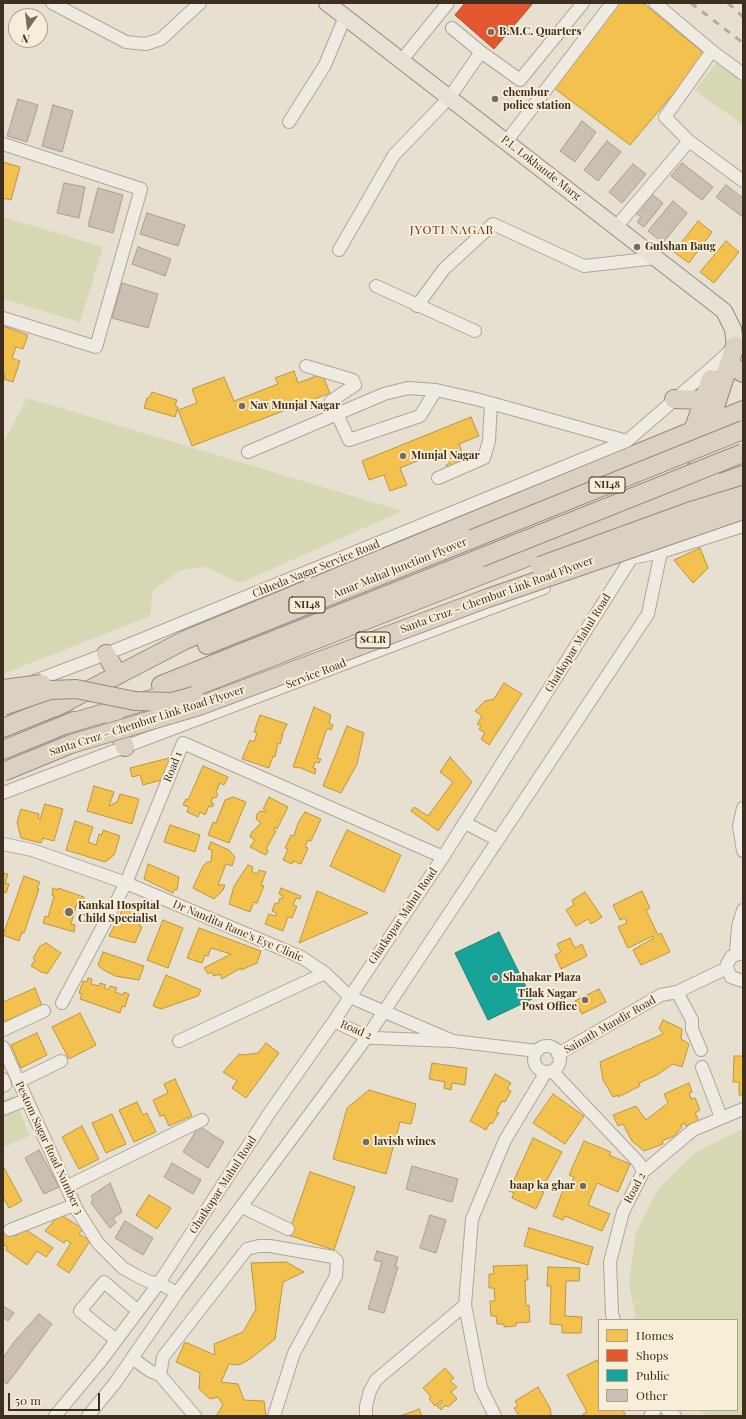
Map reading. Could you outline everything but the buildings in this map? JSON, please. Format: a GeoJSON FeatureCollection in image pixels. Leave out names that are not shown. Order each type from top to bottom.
{"type":"FeatureCollection","features":[{"type":"Feature","properties":{"kind":"highway"},"geometry":{"type":"LineString","coordinates":[[710,425],[739,342]]}},
{"type":"Feature","properties":{"kind":"highway"},"geometry":{"type":"LineString","coordinates":[[693,431],[704,400],[730,367]]}},
{"type":"Feature","properties":{"kind":"highway"},"geometry":{"type":"LineString","coordinates":[[674,399],[704,400]]}},
{"type":"Feature","properties":{"kind":"highway"},"geometry":{"type":"LineString","coordinates":[[56,707],[185,640],[710,425],[743,410]]}},
{"type":"Feature","properties":{"kind":"highway","name":"Amar Mahal Junction Flyover"},"geometry":{"type":"LineString","coordinates":[[56,707],[150,667],[743,430]]}},
{"type":"Feature","properties":{"kind":"highway","name":"Amar Mahal Junction Flyover"},"geometry":{"type":"LineString","coordinates":[[64,725],[743,453]]}},
{"type":"Feature","properties":{"kind":"highway"},"geometry":{"type":"LineString","coordinates":[[64,725],[202,684],[629,517],[662,507],[696,492],[743,475]]}},
{"type":"Feature","properties":{"kind":"highway","name":"Santa Cruz – Chembur Link Road Flyover"},"geometry":{"type":"LineString","coordinates":[[3,706],[50,690],[76,689],[142,701],[172,702],[206,693],[482,587],[694,510],[743,495]]}},
{"type":"Feature","properties":{"kind":"highway","name":"Santa Cruz – Chembur Link Road Flyover"},"geometry":{"type":"LineString","coordinates":[[3,772],[71,744],[199,706],[488,598],[743,510]]}},
{"type":"Feature","properties":{"kind":"highway"},"geometry":{"type":"LineString","coordinates":[[106,654],[118,675]]}},
{"type":"Feature","properties":{"kind":"highway"},"geometry":{"type":"LineString","coordinates":[[3,689],[46,683],[76,689]]}},
{"type":"Feature","properties":{"kind":"highway","name":"NH48"},"geometry":{"type":"LineString","coordinates":[[3,728],[56,707]]}},
{"type":"Feature","properties":{"kind":"highway"},"geometry":{"type":"LineString","coordinates":[[110,711],[125,747]]}},
{"type":"Feature","properties":{"kind":"highway","name":"NH48"},"geometry":{"type":"LineString","coordinates":[[3,750],[64,725]]}},
{"type":"Feature","properties":{"kind":"main road","name":"P.L. Lokhande Marg"},"geometry":{"type":"LineString","coordinates":[[327,3],[724,311],[739,342]]}},
{"type":"Feature","properties":{"kind":"main road","name":"Ghatkopar Mahul Road"},"geometry":{"type":"LineString","coordinates":[[662,507],[743,410]]}},
{"type":"Feature","properties":{"kind":"main road"},"geometry":{"type":"LineString","coordinates":[[696,492],[743,430]]}},
{"type":"Feature","properties":{"kind":"street"},"geometry":{"type":"LineString","coordinates":[[52,3],[126,42],[146,44],[161,39],[200,3]]}},
{"type":"Feature","properties":{"kind":"street"},"geometry":{"type":"LineString","coordinates":[[401,61],[448,3]]}},
{"type":"Feature","properties":{"kind":"street"},"geometry":{"type":"LineString","coordinates":[[452,28],[481,52],[520,80],[583,3]]}},
{"type":"Feature","properties":{"kind":"street"},"geometry":{"type":"LineString","coordinates":[[506,142],[612,3]]}},
{"type":"Feature","properties":{"kind":"street"},"geometry":{"type":"LineString","coordinates":[[655,3],[712,51],[743,74]]}},
{"type":"Feature","properties":{"kind":"street"},"geometry":{"type":"LineString","coordinates":[[289,122],[325,65],[345,17]]}},
{"type":"Feature","properties":{"kind":"street"},"geometry":{"type":"LineString","coordinates":[[712,51],[665,117],[689,141],[743,181]]}},
{"type":"Feature","properties":{"kind":"street"},"geometry":{"type":"LineString","coordinates":[[339,250],[394,155],[449,98],[481,52]]}},
{"type":"Feature","properties":{"kind":"street"},"geometry":{"type":"LineString","coordinates":[[616,227],[689,141]]}},
{"type":"Feature","properties":{"kind":"street"},"geometry":{"type":"LineString","coordinates":[[3,144],[141,189],[96,347],[3,318]]}},
{"type":"Feature","properties":{"kind":"street"},"geometry":{"type":"LineString","coordinates":[[417,306],[444,268],[493,224],[584,266],[656,258]]}},
{"type":"Feature","properties":{"kind":"street"},"geometry":{"type":"LineString","coordinates":[[376,286],[417,306],[475,331]]}},
{"type":"Feature","properties":{"kind":"street"},"geometry":{"type":"LineString","coordinates":[[306,366],[353,380],[355,385],[331,401],[349,440],[420,416],[436,390]]}},
{"type":"Feature","properties":{"kind":"street"},"geometry":{"type":"LineString","coordinates":[[631,558],[627,459],[628,441],[674,399],[730,367]]}},
{"type":"Feature","properties":{"kind":"street"},"geometry":{"type":"LineString","coordinates":[[248,452],[384,394],[408,388],[436,390],[491,403],[628,441]]}},
{"type":"Feature","properties":{"kind":"street"},"geometry":{"type":"LineString","coordinates":[[438,478],[484,458],[489,441],[491,403]]}},
{"type":"Feature","properties":{"kind":"street","name":"Chheda Nagar Service Road"},"geometry":{"type":"LineString","coordinates":[[3,693],[106,654],[628,441]]}},
{"type":"Feature","properties":{"kind":"street"},"geometry":{"type":"LineString","coordinates":[[88,1416],[132,1358],[177,1293],[367,1037],[648,614],[661,552],[662,507],[654,447]]}},
{"type":"Feature","properties":{"kind":"street"},"geometry":{"type":"LineString","coordinates":[[661,552],[696,492]]}},
{"type":"Feature","properties":{"kind":"street","name":"Ghatkopar Mahul Road"},"geometry":{"type":"LineString","coordinates":[[55,1416],[160,1283],[268,1115],[334,1021],[465,823],[662,507]]}},
{"type":"Feature","properties":{"kind":"street","name":"Service Road"},"geometry":{"type":"LineString","coordinates":[[3,793],[558,582],[631,558],[661,552],[743,526]]}},
{"type":"Feature","properties":{"kind":"street","name":"Road 1"},"geometry":{"type":"LineString","coordinates":[[62,1002],[126,884],[183,743],[443,856]]}},
{"type":"Feature","properties":{"kind":"street"},"geometry":{"type":"LineString","coordinates":[[743,808],[739,826],[743,851]]}},
{"type":"Feature","properties":{"kind":"street"},"geometry":{"type":"LineString","coordinates":[[465,823],[498,840]]}},
{"type":"Feature","properties":{"kind":"street","name":"Dr Nandita Rane's Eye Clinic"},"geometry":{"type":"LineString","coordinates":[[3,844],[32,850],[126,884],[301,957],[325,973],[350,997]]}},
{"type":"Feature","properties":{"kind":"street"},"geometry":{"type":"LineString","coordinates":[[743,910],[738,927],[740,953],[729,959],[727,968],[731,977],[743,981]]}},
{"type":"Feature","properties":{"kind":"street","name":"Sainath Mandir Road"},"geometry":{"type":"LineString","coordinates":[[558,1054],[661,995],[677,992],[727,968]]}},
{"type":"Feature","properties":{"kind":"street"},"geometry":{"type":"LineString","coordinates":[[179,1041],[325,973]]}},
{"type":"Feature","properties":{"kind":"street"},"geometry":{"type":"LineString","coordinates":[[677,992],[692,1020],[692,1029],[701,1050]]}},
{"type":"Feature","properties":{"kind":"street"},"geometry":{"type":"LineString","coordinates":[[350,997],[453,1041]]}},
{"type":"Feature","properties":{"kind":"street"},"geometry":{"type":"LineString","coordinates":[[3,1030],[44,1011]]}},
{"type":"Feature","properties":{"kind":"street","name":"Road 2"},"geometry":{"type":"LineString","coordinates":[[334,1021],[367,1037],[453,1041],[537,1051]]}},
{"type":"Feature","properties":{"kind":"street","name":"Pestom Sagar Road Number 3"},"geometry":{"type":"LineString","coordinates":[[3,1047],[74,1205],[98,1243],[123,1268],[150,1282],[160,1283],[177,1293]]}},
{"type":"Feature","properties":{"kind":"street"},"geometry":{"type":"LineString","coordinates":[[495,1416],[481,1388],[465,1305],[472,1219],[505,1140],[549,1071],[558,1065],[558,1054],[549,1047],[541,1048],[537,1051],[534,1058],[536,1066],[549,1071],[639,1163],[643,1172]]}},
{"type":"Feature","properties":{"kind":"street"},"geometry":{"type":"LineString","coordinates":[[18,1082],[61,1061]]}},
{"type":"Feature","properties":{"kind":"street"},"geometry":{"type":"LineString","coordinates":[[702,1067],[721,1117]]}},
{"type":"Feature","properties":{"kind":"street"},"geometry":{"type":"LineString","coordinates":[[3,1080],[6,1085],[3,1086]]}},
{"type":"Feature","properties":{"kind":"street"},"geometry":{"type":"LineString","coordinates":[[3,1110],[26,1100]]}},
{"type":"Feature","properties":{"kind":"street","name":"Road 2"},"geometry":{"type":"LineString","coordinates":[[614,1319],[612,1314],[610,1262],[623,1212],[643,1172],[693,1130],[743,1109]]}},
{"type":"Feature","properties":{"kind":"street"},"geometry":{"type":"LineString","coordinates":[[66,1187],[202,1120]]}},
{"type":"Feature","properties":{"kind":"street"},"geometry":{"type":"LineString","coordinates":[[10,1230],[74,1205]]}},
{"type":"Feature","properties":{"kind":"street"},"geometry":{"type":"LineString","coordinates":[[242,1207],[288,1229]]}},
{"type":"Feature","properties":{"kind":"street"},"geometry":{"type":"LineString","coordinates":[[160,1375],[163,1357],[246,1249],[270,1246],[333,1257],[337,1261],[336,1276],[294,1353],[274,1416]]}},
{"type":"Feature","properties":{"kind":"street"},"geometry":{"type":"LineString","coordinates":[[116,1340],[80,1311],[104,1282],[138,1311]]}},
{"type":"Feature","properties":{"kind":"street"},"geometry":{"type":"LineString","coordinates":[[366,1416],[366,1406],[370,1391],[376,1380],[465,1305]]}},
{"type":"Feature","properties":{"kind":"street"},"geometry":{"type":"LineString","coordinates":[[132,1358],[150,1371],[160,1375],[195,1416]]}},
{"type":"Feature","properties":{"kind":"green space"},"geometry":{"type":"Polygon","coordinates":[[[718,61],[743,80],[743,125],[695,90],[718,61]]]}},
{"type":"Feature","properties":{"kind":"green space"},"geometry":{"type":"Polygon","coordinates":[[[3,217],[103,247],[80,322],[3,299],[3,217]]]}},
{"type":"Feature","properties":{"kind":"green space"},"geometry":{"type":"Polygon","coordinates":[[[27,398],[402,511],[240,583],[206,567],[180,570],[153,591],[150,616],[3,674],[3,443],[27,398]]]}},
{"type":"Feature","properties":{"kind":"green space"},"geometry":{"type":"Polygon","coordinates":[[[14,1095],[29,1136],[3,1147],[3,1100],[14,1095]]]}},
{"type":"Feature","properties":{"kind":"green space"},"geometry":{"type":"Polygon","coordinates":[[[743,1129],[743,1416],[706,1416],[700,1411],[738,1411],[738,1319],[636,1319],[629,1282],[636,1232],[659,1188],[694,1153],[743,1129]]]}},
{"type":"Feature","properties":{"kind":"railway"},"geometry":{"type":"LineString","coordinates":[[691,3],[743,43]]}},
{"type":"Feature","properties":{"kind":"railway"},"geometry":{"type":"LineString","coordinates":[[728,3],[743,17]]}},
{"type":"Feature","properties":{"kind":"place","name":"B.M.C. Quarters"},"geometry":{"type":"Point","coordinates":[491,32]}},
{"type":"Feature","properties":{"kind":"place","name":"chembur police station"},"geometry":{"type":"Point","coordinates":[495,99]}},
{"type":"Feature","properties":{"kind":"place","name":"Gulshan Baug"},"geometry":{"type":"Point","coordinates":[637,247]}},
{"type":"Feature","properties":{"kind":"place","name":"Nav Munjal Nagar"},"geometry":{"type":"Point","coordinates":[242,406]}},
{"type":"Feature","properties":{"kind":"place","name":"Munjal Nagar"},"geometry":{"type":"Point","coordinates":[403,456]}},
{"type":"Feature","properties":{"kind":"place","name":"Kankal Hospital Child Specialist"},"geometry":{"type":"Point","coordinates":[69,912]}},
{"type":"Feature","properties":{"kind":"place","name":"Shahakar Plaza"},"geometry":{"type":"Point","coordinates":[495,978]}},
{"type":"Feature","properties":{"kind":"place","name":"Tilak Nagar Post Office"},"geometry":{"type":"Point","coordinates":[585,1000]}},
{"type":"Feature","properties":{"kind":"place","name":"lavish wines"},"geometry":{"type":"Point","coordinates":[366,1142]}},
{"type":"Feature","properties":{"kind":"place","name":"baap ka ghar"},"geometry":{"type":"Point","coordinates":[583,1186]}},
{"type":"Feature","properties":{"kind":"district","name":"JYOTI NAGAR"},"geometry":{"type":"Point","coordinates":[452,230]}}]}
